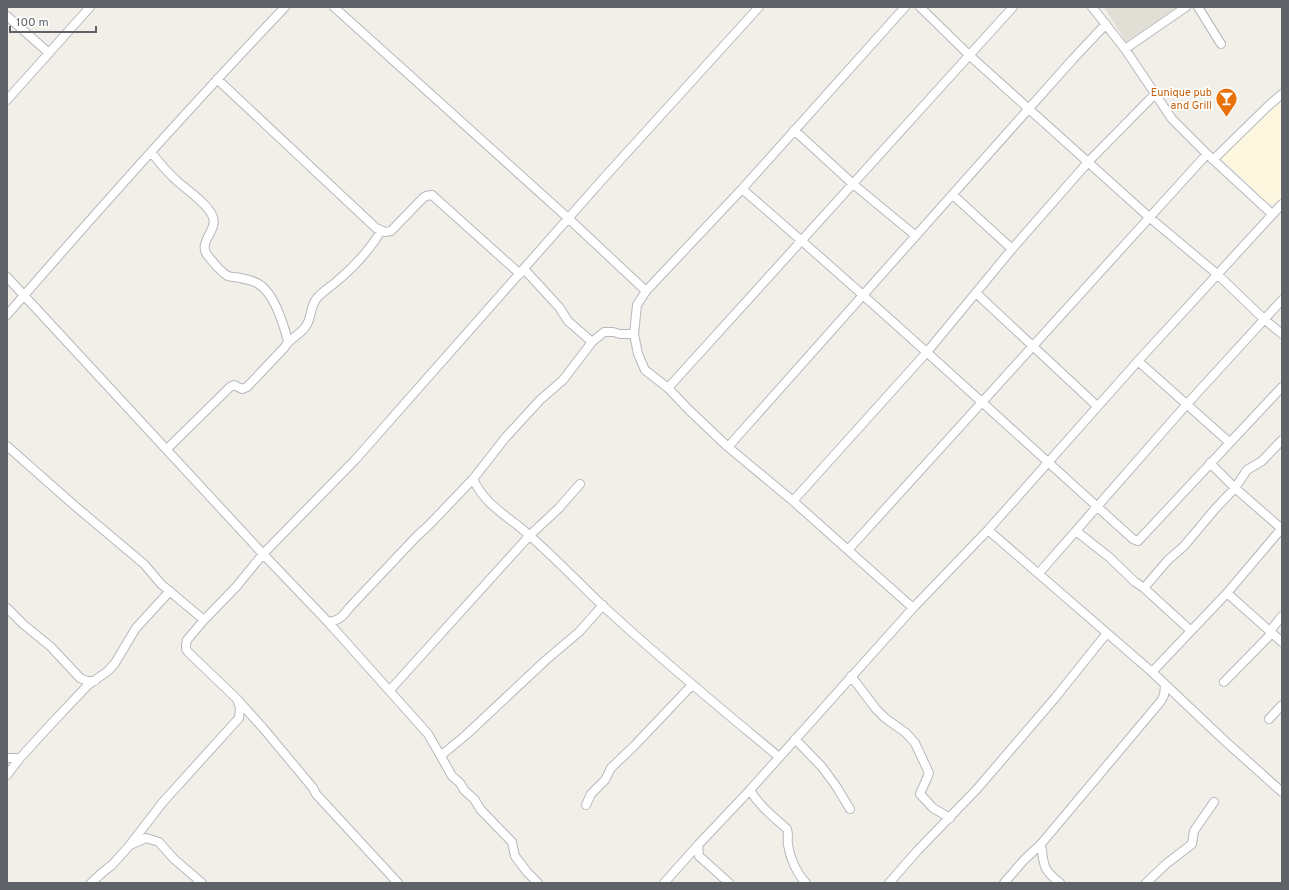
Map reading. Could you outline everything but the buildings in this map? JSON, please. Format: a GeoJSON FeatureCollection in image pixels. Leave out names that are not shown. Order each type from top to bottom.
{"type":"FeatureCollection","features":[{"type":"Feature","properties":{"kind":"street"},"geometry":{"type":"LineString","coordinates":[[7,100],[90,7]]}},
{"type":"Feature","properties":{"kind":"street"},"geometry":{"type":"LineString","coordinates":[[7,315],[216,79],[285,7]]}},
{"type":"Feature","properties":{"kind":"street"},"geometry":{"type":"LineString","coordinates":[[334,7],[568,218],[646,291]]}},
{"type":"Feature","properties":{"kind":"street"},"geometry":{"type":"LineString","coordinates":[[398,883],[329,808],[237,699],[213,678],[186,649],[187,640],[236,587],[263,554],[355,460],[568,218],[759,7]]}},
{"type":"Feature","properties":{"kind":"street"},"geometry":{"type":"LineString","coordinates":[[905,7],[742,189],[646,291],[637,305],[634,334],[638,354],[645,370],[668,388],[689,410],[728,446],[848,550],[912,608]]}},
{"type":"Feature","properties":{"kind":"street"},"geometry":{"type":"LineString","coordinates":[[920,7],[969,55],[1217,274],[1265,320],[1282,334]]}},
{"type":"Feature","properties":{"kind":"street"},"geometry":{"type":"LineString","coordinates":[[668,388],[1013,7]]}},
{"type":"Feature","properties":{"kind":"street"},"geometry":{"type":"LineString","coordinates":[[1092,7],[1125,49],[1172,119],[1213,160],[1272,214]]}},
{"type":"Feature","properties":{"kind":"street"},"geometry":{"type":"LineString","coordinates":[[1125,49],[1186,7]]}},
{"type":"Feature","properties":{"kind":"street"},"geometry":{"type":"LineString","coordinates":[[1198,7],[1221,44]]}},
{"type":"Feature","properties":{"kind":"street"},"geometry":{"type":"LineString","coordinates":[[7,16],[49,53]]}},
{"type":"Feature","properties":{"kind":"street"},"geometry":{"type":"LineString","coordinates":[[728,446],[1073,59],[1106,24]]}},
{"type":"Feature","properties":{"kind":"street"},"geometry":{"type":"LineString","coordinates":[[216,79],[376,228],[385,232],[391,230],[423,198],[432,195],[522,272],[559,307],[568,321],[592,342]]}},
{"type":"Feature","properties":{"kind":"street"},"geometry":{"type":"LineString","coordinates":[[792,501],[927,352],[1012,249],[1089,161],[1156,94]]}},
{"type":"Feature","properties":{"kind":"street"},"geometry":{"type":"LineString","coordinates":[[1213,160],[1282,94]]}},
{"type":"Feature","properties":{"kind":"street"},"geometry":{"type":"LineString","coordinates":[[794,130],[854,184],[916,236]]}},
{"type":"Feature","properties":{"kind":"street"},"geometry":{"type":"LineString","coordinates":[[151,152],[173,178],[212,214],[214,222],[209,236],[204,244],[204,250],[207,256],[227,276],[250,280],[265,289],[274,304],[288,341]]}},
{"type":"Feature","properties":{"kind":"street"},"geometry":{"type":"LineString","coordinates":[[848,550],[1207,154]]}},
{"type":"Feature","properties":{"kind":"street"},"geometry":{"type":"LineString","coordinates":[[742,189],[863,294],[1098,508],[1133,539],[1138,541],[1282,387]]}},
{"type":"Feature","properties":{"kind":"street"},"geometry":{"type":"LineString","coordinates":[[953,195],[1012,249]]}},
{"type":"Feature","properties":{"kind":"street"},"geometry":{"type":"LineString","coordinates":[[664,883],[750,790],[912,608],[988,530],[1138,361],[1282,204]]}},
{"type":"Feature","properties":{"kind":"street"},"geometry":{"type":"LineString","coordinates":[[167,449],[230,387],[234,385],[242,389],[247,387],[284,348],[288,341],[306,327],[309,321],[312,304],[317,297],[355,266],[365,255],[381,231]]}},
{"type":"Feature","properties":{"kind":"street"},"geometry":{"type":"LineString","coordinates":[[7,277],[390,690],[411,717],[428,734],[452,776],[474,799],[481,810],[512,842],[515,856],[538,883]]}},
{"type":"Feature","properties":{"kind":"street"},"geometry":{"type":"LineString","coordinates":[[976,293],[1098,406]]}},
{"type":"Feature","properties":{"kind":"street"},"geometry":{"type":"LineString","coordinates":[[1039,573],[1098,508],[1187,404],[1282,300]]}},
{"type":"Feature","properties":{"kind":"street"},"geometry":{"type":"LineString","coordinates":[[328,622],[336,621],[343,616],[411,542],[430,525],[473,479],[506,437],[540,400],[563,380],[592,342],[604,332],[634,334]]}},
{"type":"Feature","properties":{"kind":"street"},"geometry":{"type":"LineString","coordinates":[[1138,361],[1229,442]]}},
{"type":"Feature","properties":{"kind":"street"},"geometry":{"type":"LineString","coordinates":[[1144,588],[1168,560],[1184,546],[1235,488],[1247,470],[1262,461],[1282,440]]}},
{"type":"Feature","properties":{"kind":"street"},"geometry":{"type":"LineString","coordinates":[[7,446],[144,564],[170,591],[204,620]]}},
{"type":"Feature","properties":{"kind":"street"},"geometry":{"type":"LineString","coordinates":[[1152,672],[1190,630],[1227,593],[1282,529],[1235,488],[1210,463]]}},
{"type":"Feature","properties":{"kind":"street"},"geometry":{"type":"LineString","coordinates":[[473,479],[478,491],[491,505],[530,535],[603,605],[692,685],[779,757]]}},
{"type":"Feature","properties":{"kind":"street"},"geometry":{"type":"LineString","coordinates":[[390,690],[530,535],[559,508],[580,484]]}},
{"type":"Feature","properties":{"kind":"street"},"geometry":{"type":"LineString","coordinates":[[988,530],[1152,672],[1282,792]]}},
{"type":"Feature","properties":{"kind":"street"},"geometry":{"type":"LineString","coordinates":[[1076,531],[1109,557],[1190,630]]}},
{"type":"Feature","properties":{"kind":"street"},"geometry":{"type":"LineString","coordinates":[[7,775],[20,758],[84,689],[108,671],[136,628],[170,591]]}},
{"type":"Feature","properties":{"kind":"street"},"geometry":{"type":"LineString","coordinates":[[1227,593],[1282,642]]}},
{"type":"Feature","properties":{"kind":"street"},"geometry":{"type":"LineString","coordinates":[[439,753],[443,754],[468,734],[546,660],[579,632],[603,605]]}},
{"type":"Feature","properties":{"kind":"street"},"geometry":{"type":"LineString","coordinates":[[7,608],[23,624],[51,647],[80,678],[95,681]]}},
{"type":"Feature","properties":{"kind":"street"},"geometry":{"type":"LineString","coordinates":[[1224,682],[1271,632],[1282,616]]}},
{"type":"Feature","properties":{"kind":"street"},"geometry":{"type":"LineString","coordinates":[[890,883],[918,850],[977,789],[1055,698],[1107,633]]}},
{"type":"Feature","properties":{"kind":"street"},"geometry":{"type":"LineString","coordinates":[[851,676],[876,709],[885,718],[906,733],[915,743],[928,773],[920,794],[933,808],[950,818]]}},
{"type":"Feature","properties":{"kind":"street"},"geometry":{"type":"LineString","coordinates":[[586,805],[591,794],[605,780],[611,768],[692,685]]}},
{"type":"Feature","properties":{"kind":"street"},"geometry":{"type":"LineString","coordinates":[[1004,883],[1040,844],[1161,700],[1164,695],[1165,685]]}},
{"type":"Feature","properties":{"kind":"street"},"geometry":{"type":"LineString","coordinates":[[91,883],[112,865],[129,846],[163,802],[239,718],[240,708],[237,699]]}},
{"type":"Feature","properties":{"kind":"street"},"geometry":{"type":"LineString","coordinates":[[1269,719],[1282,704]]}},
{"type":"Feature","properties":{"kind":"street"},"geometry":{"type":"LineString","coordinates":[[794,739],[822,767],[850,809]]}},
{"type":"Feature","properties":{"kind":"street"},"geometry":{"type":"LineString","coordinates":[[7,758],[20,758]]}},
{"type":"Feature","properties":{"kind":"street"},"geometry":{"type":"LineString","coordinates":[[750,790],[760,804],[787,829],[790,851],[796,867],[806,883]]}},
{"type":"Feature","properties":{"kind":"street"},"geometry":{"type":"LineString","coordinates":[[1146,883],[1166,864],[1192,844],[1194,831],[1214,802]]}},
{"type":"Feature","properties":{"kind":"street"},"geometry":{"type":"LineString","coordinates":[[129,846],[146,838],[159,842],[174,859],[202,883]]}},
{"type":"Feature","properties":{"kind":"street"},"geometry":{"type":"LineString","coordinates":[[1040,844],[1043,865],[1049,875],[1060,883]]}},
{"type":"Feature","properties":{"kind":"street"},"geometry":{"type":"LineString","coordinates":[[698,846],[699,856],[729,883]]}},
{"type":"Feature","properties":{"kind":"shaded area"},"geometry":{"type":"Polygon","coordinates":[[[1104,7],[1177,7],[1126,42],[1104,7]]]}},
{"type":"Feature","properties":{"kind":"shaded area"},"geometry":{"type":"Polygon","coordinates":[[[1282,98],[1282,202],[1276,204],[1267,202],[1221,158],[1282,98]]]}},
{"type":"Feature","properties":{"kind":"place","name":"Eunique pub and Grill"},"geometry":{"type":"Point","coordinates":[1227,118]}}]}
